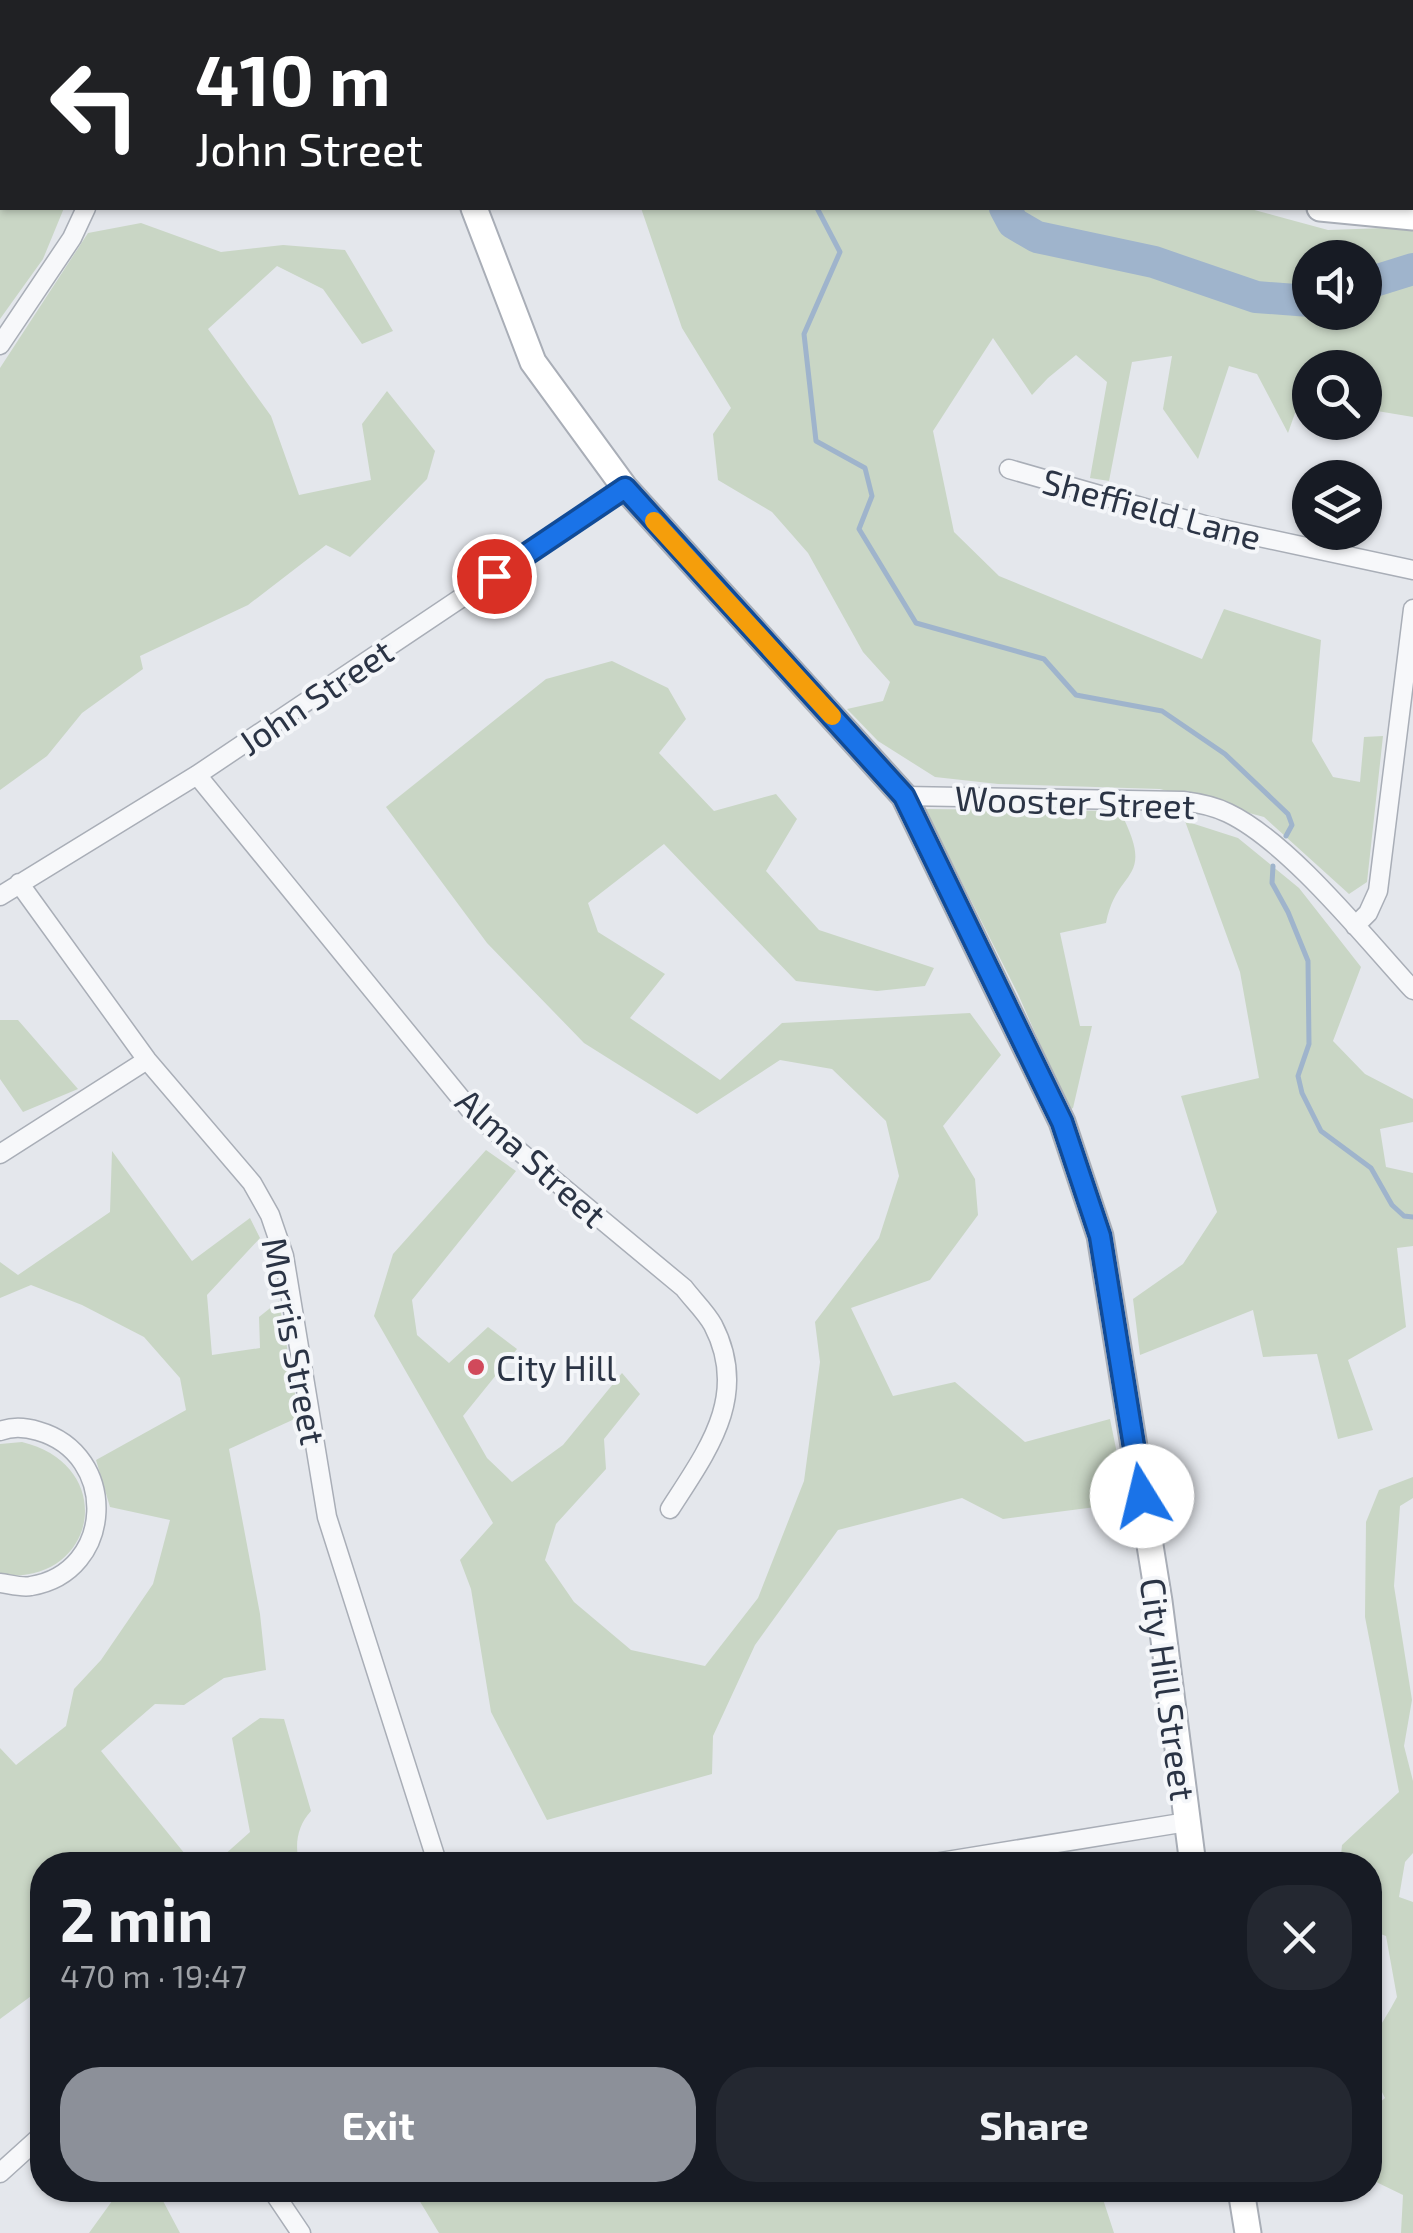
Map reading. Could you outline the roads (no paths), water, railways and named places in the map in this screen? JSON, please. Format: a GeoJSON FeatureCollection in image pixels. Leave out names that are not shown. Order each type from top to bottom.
{"type":"FeatureCollection","features":[{"type":"Feature","properties":{"kind":"street"},"geometry":{"type":"LineString","coordinates":[[0,345],[72,238],[85,210]]}},
{"type":"Feature","properties":{"kind":"street","name":"City Hill Street"},"geometry":{"type":"LineString","coordinates":[[475,210],[533,362],[625,488],[904,796],[1062,1122],[1100,1236],[1158,1601],[1191,1852]]}},
{"type":"Feature","properties":{"kind":"street"},"geometry":{"type":"LineString","coordinates":[[1342,210],[1413,217]]}},
{"type":"Feature","properties":{"kind":"street","name":"Sheffield Lane"},"geometry":{"type":"LineString","coordinates":[[1008,469],[1208,526],[1413,570]]}},
{"type":"Feature","properties":{"kind":"street","name":"John Street"},"geometry":{"type":"LineString","coordinates":[[0,896],[198,775],[625,488]]}},
{"type":"Feature","properties":{"kind":"street"},"geometry":{"type":"LineString","coordinates":[[1355,926],[1368,913],[1378,891],[1413,609]]}},
{"type":"Feature","properties":{"kind":"street","name":"Alma Street"},"geometry":{"type":"LineString","coordinates":[[198,775],[472,1112],[684,1288],[712,1323],[724,1357],[725,1412],[712,1442],[670,1509]]}},
{"type":"Feature","properties":{"kind":"street","name":"Wooster Street"},"geometry":{"type":"LineString","coordinates":[[904,796],[1167,800],[1208,805],[1238,818],[1268,840],[1413,990]]}},
{"type":"Feature","properties":{"kind":"street","name":"Morris Street"},"geometry":{"type":"LineString","coordinates":[[20,883],[148,1060],[252,1183],[270,1215],[284,1256],[328,1517],[434,1852]]}},
{"type":"Feature","properties":{"kind":"street"},"geometry":{"type":"LineString","coordinates":[[0,1154],[148,1060]]}},
{"type":"Feature","properties":{"kind":"street"},"geometry":{"type":"LineString","coordinates":[[0,1431],[26,1428],[67,1444],[86,1465],[98,1506],[84,1554],[64,1573],[30,1586],[0,1584]]}},
{"type":"Feature","properties":{"kind":"street"},"geometry":{"type":"LineString","coordinates":[[1002,1852],[1187,1822]]}},
{"type":"Feature","properties":{"kind":"street"},"geometry":{"type":"LineString","coordinates":[[0,2173],[30,2145]]}},
{"type":"Feature","properties":{"kind":"street"},"geometry":{"type":"LineString","coordinates":[[280,2202],[301,2233]]}},
{"type":"Feature","properties":{"kind":"street"},"geometry":{"type":"LineString","coordinates":[[1244,2202],[1248,2233]]}},
{"type":"Feature","properties":{"kind":"waterway"},"geometry":{"type":"LineString","coordinates":[[818,210],[840,252],[804,334],[816,441],[865,468],[872,496],[859,529],[916,623],[1044,659],[1076,695],[1162,711],[1225,754],[1288,814],[1292,825],[1286,836]]}},
{"type":"Feature","properties":{"kind":"waterway"},"geometry":{"type":"LineString","coordinates":[[1006,210],[1013,223],[1037,237],[1154,262],[1256,297],[1292,300]]}},
{"type":"Feature","properties":{"kind":"waterway"},"geometry":{"type":"LineString","coordinates":[[1382,279],[1413,269]]}},
{"type":"Feature","properties":{"kind":"waterway"},"geometry":{"type":"LineString","coordinates":[[1273,866],[1272,883],[1308,961],[1309,1044],[1298,1076],[1302,1093],[1321,1131],[1371,1168],[1392,1205],[1404,1216],[1413,1217]]}},
{"type":"Feature","properties":{"kind":"place","name":"City Hill"},"geometry":{"type":"Point","coordinates":[476,1367]}}]}
